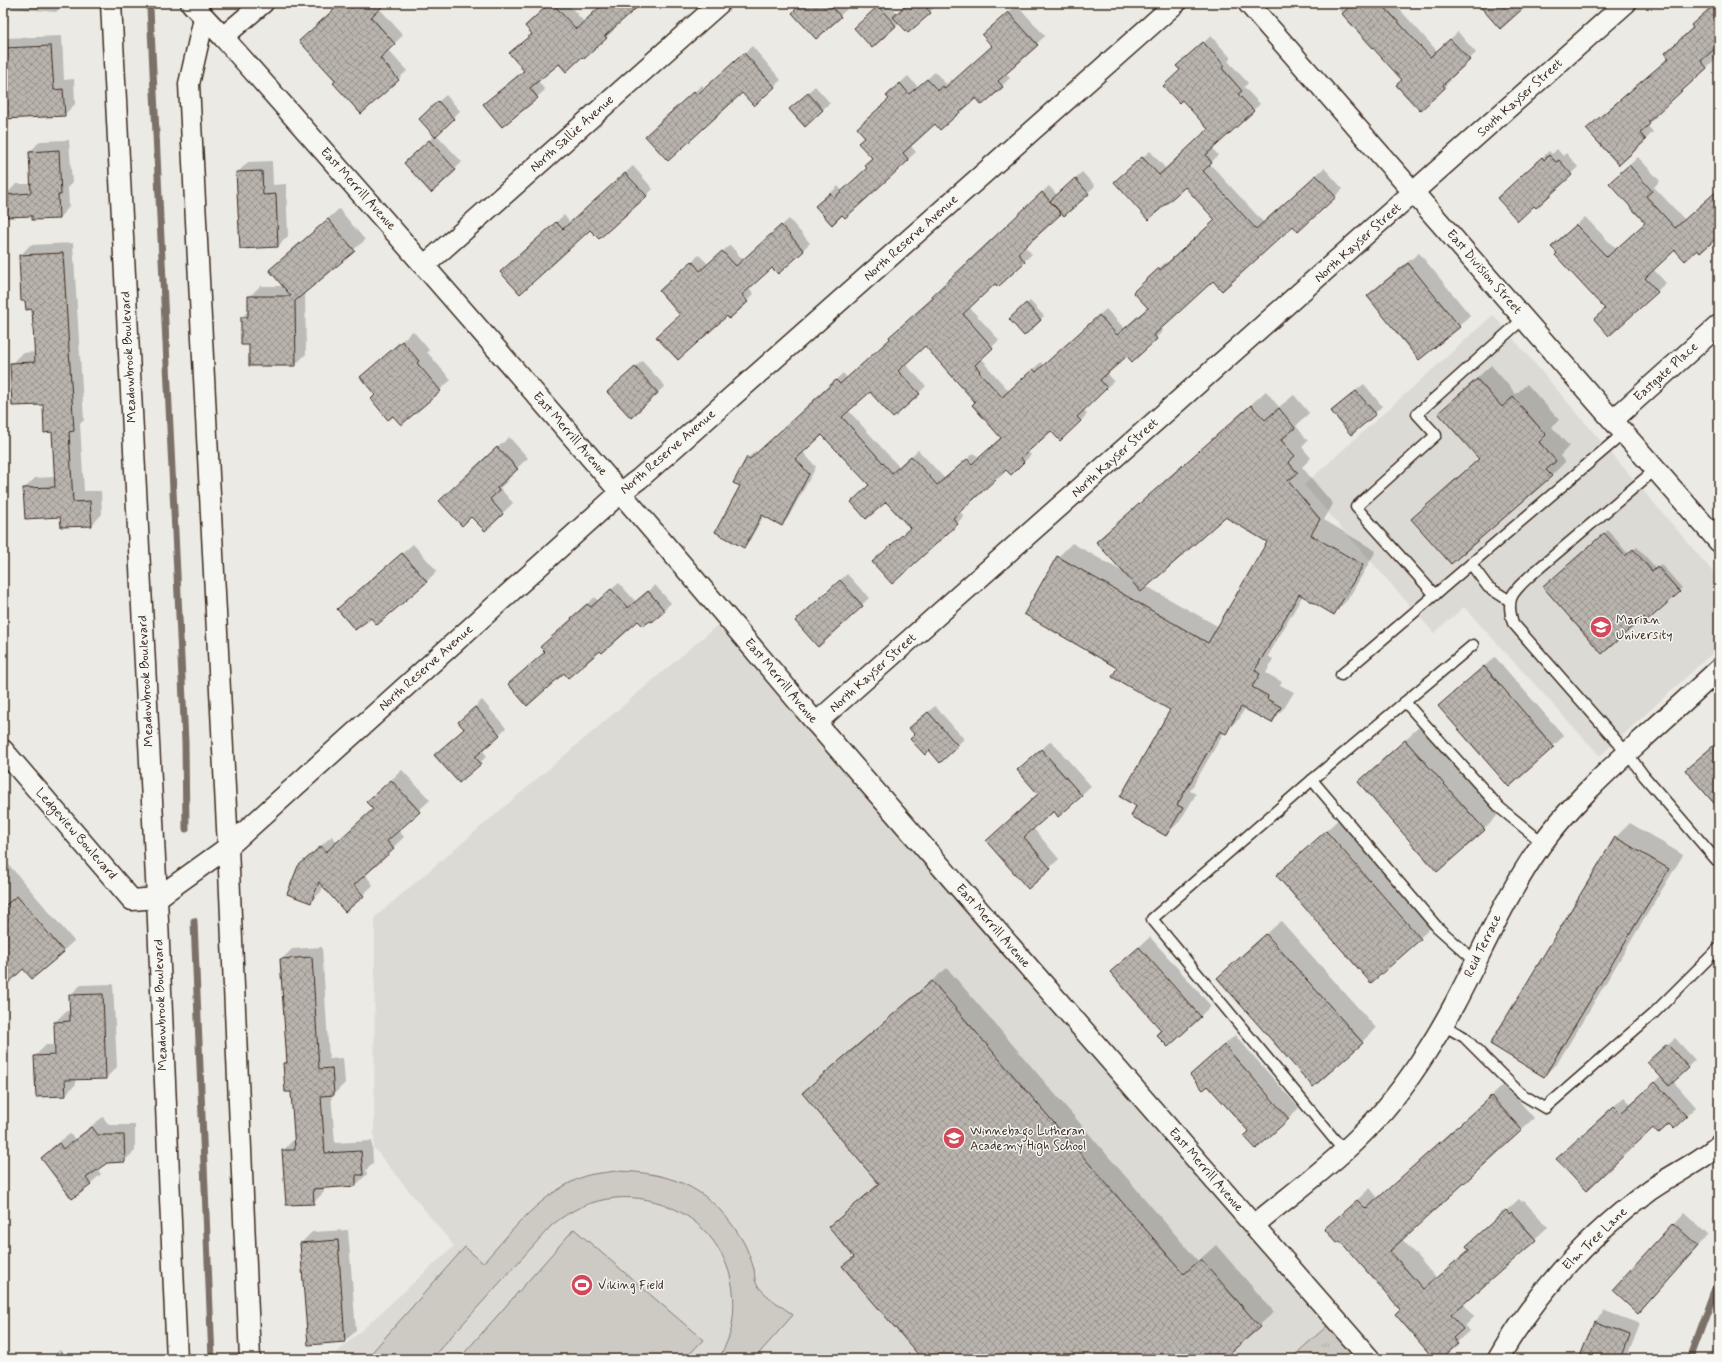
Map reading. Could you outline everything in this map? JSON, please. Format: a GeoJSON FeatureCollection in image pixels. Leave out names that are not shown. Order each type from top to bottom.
{"type":"FeatureCollection","features":[{"type":"Feature","properties":{"kind":"street","name":"Meadowbrook Boulevard"},"geometry":{"type":"LineString","coordinates":[[111,3],[157,898],[177,1359]]}},
{"type":"Feature","properties":{"kind":"street","name":"East Merrill Avenue"},"geometry":{"type":"LineString","coordinates":[[191,3],[425,265],[816,723],[1370,1359]]}},
{"type":"Feature","properties":{"kind":"street"},"geometry":{"type":"LineString","coordinates":[[223,38],[263,3]]}},
{"type":"Feature","properties":{"kind":"street","name":"North Sallie Avenue"},"geometry":{"type":"LineString","coordinates":[[425,265],[720,3]]}},
{"type":"Feature","properties":{"kind":"street","name":"North Reserve Avenue"},"geometry":{"type":"LineString","coordinates":[[157,898],[228,847],[620,493],[639,479],[1176,3]]}},
{"type":"Feature","properties":{"kind":"street","name":"East Division Street"},"geometry":{"type":"LineString","coordinates":[[1248,3],[1719,542]]}},
{"type":"Feature","properties":{"kind":"street","name":"South Kayser Street"},"geometry":{"type":"LineString","coordinates":[[1414,193],[1626,3]]}},
{"type":"Feature","properties":{"kind":"street"},"geometry":{"type":"LineString","coordinates":[[204,18],[189,84],[228,847],[250,1359]]}},
{"type":"Feature","properties":{"kind":"street","name":"North Kayser Street"},"geometry":{"type":"LineString","coordinates":[[816,723],[1414,193]]}},
{"type":"Feature","properties":{"kind":"street","name":"Eastgate Place"},"geometry":{"type":"LineString","coordinates":[[1619,426],[1719,325]]}},
{"type":"Feature","properties":{"kind":"street","name":"Reid Terrace"},"geometry":{"type":"LineString","coordinates":[[1254,1225],[1344,1151],[1375,1120],[1398,1093],[1418,1065],[1443,1025],[1510,894],[1543,843],[1579,799],[1719,669]]}},
{"type":"Feature","properties":{"kind":"street","name":"Ledgeview Boulevard"},"geometry":{"type":"LineString","coordinates":[[3,750],[132,900],[157,898]]}},
{"type":"Feature","properties":{"kind":"street","name":"Elm Tree Lane"},"geometry":{"type":"LineString","coordinates":[[1498,1359],[1526,1315],[1549,1285],[1587,1244],[1628,1207],[1645,1194],[1682,1169],[1700,1160],[1719,1145]]}},
{"type":"Feature","properties":{"kind":"lane"},"geometry":{"type":"LineString","coordinates":[[1435,595],[1356,506],[1436,436],[1417,414],[1524,318]]}},
{"type":"Feature","properties":{"kind":"lane"},"geometry":{"type":"LineString","coordinates":[[1341,675],[1471,564],[1619,426]]}},
{"type":"Feature","properties":{"kind":"lane"},"geometry":{"type":"LineString","coordinates":[[1656,469],[1514,591],[1510,601],[1509,610],[1513,623],[1627,753],[1644,776],[1719,863]]}},
{"type":"Feature","properties":{"kind":"lane"},"geometry":{"type":"LineString","coordinates":[[1471,564],[1488,587],[1510,601]]}},
{"type":"Feature","properties":{"kind":"lane"},"geometry":{"type":"LineString","coordinates":[[1344,1151],[1152,919],[1312,780],[1473,645]]}},
{"type":"Feature","properties":{"kind":"lane"},"geometry":{"type":"LineString","coordinates":[[1405,702],[1500,808],[1543,843]]}},
{"type":"Feature","properties":{"kind":"lane"},"geometry":{"type":"LineString","coordinates":[[1312,780],[1437,927],[1475,962]]}},
{"type":"Feature","properties":{"kind":"lane"},"geometry":{"type":"LineString","coordinates":[[1443,1025],[1464,1037],[1520,1093],[1545,1108],[1654,1013],[1719,948]]}},
{"type":"Feature","properties":{"kind":"shaded area"},"geometry":{"type":"Polygon","coordinates":[[[1493,315],[1719,579],[1719,647],[1600,756],[1464,607],[1434,633],[1304,485],[1493,315]]]}},
{"type":"Feature","properties":{"kind":"shaded area"},"geometry":{"type":"Polygon","coordinates":[[[727,617],[1335,1319],[1290,1359],[330,1359],[454,1246],[374,1148],[375,917],[727,617]]]}},
{"type":"Feature","properties":{"kind":"shaded area"},"geometry":{"type":"Polygon","coordinates":[[[1719,1338],[1719,1359],[1709,1359],[1719,1338]]]}},
{"type":"Feature","properties":{"kind":"green space"},"geometry":{"type":"Polygon","coordinates":[[[615,1171],[656,1175],[674,1180],[690,1187],[719,1209],[732,1224],[747,1249],[754,1269],[755,1280],[761,1290],[793,1315],[754,1359],[719,1359],[732,1325],[733,1288],[722,1256],[703,1230],[678,1211],[648,1200],[615,1198],[582,1206],[551,1226],[431,1359],[366,1359],[465,1247],[483,1263],[529,1213],[554,1192],[585,1176],[615,1171]]]}},
{"type":"Feature","properties":{"kind":"green space","name":"Viking Field"},"geometry":{"type":"Polygon","coordinates":[[[574,1229],[703,1340],[685,1359],[459,1359],[574,1229]]]}},
{"type":"Feature","properties":{"kind":"green space"},"geometry":{"type":"Polygon","coordinates":[[[1335,1319],[1369,1359],[1290,1359],[1335,1319]]]}},
{"type":"Feature","properties":{"kind":"building"},"geometry":{"type":"Polygon","coordinates":[[[341,3],[386,3],[371,17],[395,44],[380,58],[399,80],[361,114],[333,83],[336,81],[299,41],[341,3]]]}},
{"type":"Feature","properties":{"kind":"building"},"geometry":{"type":"Polygon","coordinates":[[[550,3],[552,3],[576,29],[604,3],[642,3],[605,36],[607,38],[584,59],[582,57],[566,72],[559,64],[530,88],[538,98],[502,127],[483,104],[524,71],[509,53],[532,34],[525,26],[550,3]]]}},
{"type":"Feature","properties":{"kind":"building"},"geometry":{"type":"Polygon","coordinates":[[[802,3],[828,3],[841,17],[816,39],[792,13],[802,3]]]}},
{"type":"Feature","properties":{"kind":"building"},"geometry":{"type":"Polygon","coordinates":[[[908,3],[922,3],[931,13],[908,33],[893,17],[908,3]]]}},
{"type":"Feature","properties":{"kind":"building"},"geometry":{"type":"Polygon","coordinates":[[[1353,3],[1381,3],[1430,57],[1450,39],[1470,60],[1443,85],[1445,88],[1420,111],[1396,85],[1402,80],[1342,14],[1353,3]]]}},
{"type":"Feature","properties":{"kind":"building"},"geometry":{"type":"Polygon","coordinates":[[[1477,3],[1529,3],[1500,29],[1477,3]]]}},
{"type":"Feature","properties":{"kind":"building"},"geometry":{"type":"Polygon","coordinates":[[[1716,3],[1719,3],[1719,45],[1701,61],[1707,68],[1648,122],[1650,124],[1640,133],[1646,140],[1619,165],[1586,129],[1669,58],[1665,53],[1693,28],[1691,25],[1716,3]]]}},
{"type":"Feature","properties":{"kind":"building"},"geometry":{"type":"Polygon","coordinates":[[[878,6],[896,26],[872,48],[854,28],[878,6]]]}},
{"type":"Feature","properties":{"kind":"building"},"geometry":{"type":"Polygon","coordinates":[[[1008,12],[1038,45],[998,81],[1003,87],[982,105],[976,98],[940,130],[935,124],[903,153],[909,160],[845,218],[842,215],[832,225],[815,206],[830,193],[834,198],[867,168],[864,165],[872,158],[858,143],[865,137],[857,128],[889,99],[886,96],[900,83],[909,94],[927,79],[938,91],[943,86],[945,88],[992,46],[982,35],[1008,12]]]}},
{"type":"Feature","properties":{"kind":"building"},"geometry":{"type":"Polygon","coordinates":[[[1203,42],[1225,66],[1222,68],[1242,91],[1238,94],[1254,111],[1206,155],[1212,163],[1203,171],[1256,229],[1316,175],[1336,197],[1298,232],[1293,226],[1222,291],[1213,281],[1154,335],[1157,339],[1132,362],[1127,356],[1100,380],[1107,388],[1077,417],[1081,421],[1060,441],[1051,431],[1021,458],[1024,462],[1011,475],[1006,470],[953,518],[958,524],[892,584],[872,562],[910,528],[886,502],[866,519],[851,502],[869,485],[822,435],[796,459],[809,474],[782,526],[762,515],[744,548],[715,532],[740,486],[733,483],[747,457],[750,459],[836,380],[840,384],[890,339],[889,337],[933,298],[932,296],[1042,192],[1061,214],[1018,253],[1025,262],[998,287],[995,284],[963,314],[993,348],[975,365],[980,371],[979,372],[1002,397],[1033,369],[1036,372],[1099,315],[1117,335],[1148,308],[1133,292],[1159,268],[1160,270],[1215,220],[1185,187],[1148,220],[1114,182],[1142,157],[1159,175],[1208,129],[1182,100],[1179,103],[1163,86],[1180,70],[1176,66],[1203,42]],[[925,346],[898,371],[920,394],[893,418],[870,392],[842,417],[892,473],[911,456],[937,485],[967,459],[972,464],[1001,438],[972,405],[975,402],[925,346]]]}},
{"type":"Feature","properties":{"kind":"building"},"geometry":{"type":"Polygon","coordinates":[[[51,46],[54,90],[63,89],[65,116],[3,119],[3,48],[51,46]]]}},
{"type":"Feature","properties":{"kind":"building"},"geometry":{"type":"Polygon","coordinates":[[[744,53],[775,87],[754,106],[742,93],[668,161],[645,136],[694,91],[697,95],[744,53]]]}},
{"type":"Feature","properties":{"kind":"building"},"geometry":{"type":"Polygon","coordinates":[[[808,93],[823,110],[805,127],[789,109],[808,93]]]}},
{"type":"Feature","properties":{"kind":"building"},"geometry":{"type":"Polygon","coordinates":[[[438,101],[454,119],[435,137],[419,119],[438,101]]]}},
{"type":"Feature","properties":{"kind":"building"},"geometry":{"type":"Polygon","coordinates":[[[429,140],[456,170],[431,193],[404,163],[429,140]]]}},
{"type":"Feature","properties":{"kind":"building"},"geometry":{"type":"Polygon","coordinates":[[[59,150],[61,195],[58,195],[59,219],[32,220],[32,216],[6,217],[5,195],[31,193],[29,152],[59,150]]]}},
{"type":"Feature","properties":{"kind":"building"},"geometry":{"type":"Polygon","coordinates":[[[1549,155],[1556,162],[1559,160],[1572,175],[1536,208],[1534,206],[1518,221],[1497,198],[1542,157],[1544,160],[1549,155]]]}},
{"type":"Feature","properties":{"kind":"building"},"geometry":{"type":"Polygon","coordinates":[[[1629,165],[1652,191],[1646,196],[1675,228],[1719,189],[1719,236],[1700,253],[1697,250],[1685,261],[1675,250],[1645,278],[1658,292],[1609,336],[1594,319],[1605,309],[1555,255],[1557,253],[1551,247],[1576,225],[1607,257],[1645,223],[1609,183],[1629,165]]]}},
{"type":"Feature","properties":{"kind":"building"},"geometry":{"type":"Polygon","coordinates":[[[262,171],[263,195],[276,194],[278,247],[240,249],[236,172],[262,171]]]}},
{"type":"Feature","properties":{"kind":"building"},"geometry":{"type":"Polygon","coordinates":[[[625,173],[647,196],[599,239],[590,230],[520,294],[500,272],[556,222],[563,229],[625,173]]]}},
{"type":"Feature","properties":{"kind":"building"},"geometry":{"type":"Polygon","coordinates":[[[1075,178],[1089,194],[1064,216],[1050,201],[1075,178]]]}},
{"type":"Feature","properties":{"kind":"building"},"geometry":{"type":"Polygon","coordinates":[[[328,219],[355,251],[295,301],[296,366],[249,366],[249,345],[241,345],[241,317],[248,317],[248,296],[291,296],[269,270],[328,219]]]}},
{"type":"Feature","properties":{"kind":"building"},"geometry":{"type":"Polygon","coordinates":[[[781,225],[804,251],[778,274],[772,268],[742,295],[748,302],[729,319],[727,316],[678,360],[656,337],[680,315],[659,291],[692,261],[700,271],[722,251],[736,266],[781,225]]]}},
{"type":"Feature","properties":{"kind":"building"},"geometry":{"type":"Polygon","coordinates":[[[63,253],[74,431],[69,432],[73,502],[90,501],[92,526],[61,527],[60,517],[25,519],[23,488],[55,487],[52,432],[44,433],[43,405],[12,406],[10,363],[35,362],[32,309],[26,310],[25,301],[21,301],[19,255],[63,253]]]}},
{"type":"Feature","properties":{"kind":"building"},"geometry":{"type":"Polygon","coordinates":[[[1408,263],[1460,327],[1419,360],[1367,296],[1408,263]]]}},
{"type":"Feature","properties":{"kind":"building"},"geometry":{"type":"Polygon","coordinates":[[[1026,303],[1041,320],[1024,336],[1009,319],[1026,303]]]}},
{"type":"Feature","properties":{"kind":"building"},"geometry":{"type":"Polygon","coordinates":[[[402,341],[419,361],[417,363],[441,391],[401,425],[393,416],[388,420],[371,399],[375,395],[360,377],[402,341]]]}},
{"type":"Feature","properties":{"kind":"building"},"geometry":{"type":"Polygon","coordinates":[[[635,367],[658,393],[631,418],[607,392],[635,367]]]}},
{"type":"Feature","properties":{"kind":"building"},"geometry":{"type":"Polygon","coordinates":[[[1477,379],[1502,407],[1513,397],[1546,435],[1539,442],[1556,461],[1546,470],[1552,476],[1451,564],[1411,519],[1479,459],[1438,413],[1477,379]]]}},
{"type":"Feature","properties":{"kind":"building"},"geometry":{"type":"Polygon","coordinates":[[[1356,391],[1376,414],[1351,435],[1331,411],[1356,391]]]}},
{"type":"Feature","properties":{"kind":"building"},"geometry":{"type":"Polygon","coordinates":[[[1251,405],[1265,420],[1279,408],[1295,428],[1281,440],[1295,456],[1288,462],[1298,473],[1288,481],[1320,519],[1311,535],[1363,565],[1334,615],[1299,594],[1255,670],[1260,674],[1252,687],[1268,696],[1267,699],[1281,707],[1272,723],[1241,707],[1226,734],[1220,731],[1177,805],[1183,808],[1166,836],[1131,816],[1136,806],[1120,797],[1170,710],[1112,677],[1117,668],[1024,614],[1057,556],[1208,643],[1267,542],[1225,517],[1141,592],[1096,542],[1251,405]]]}},
{"type":"Feature","properties":{"kind":"building"},"geometry":{"type":"Polygon","coordinates":[[[497,447],[518,469],[497,488],[499,491],[490,499],[503,514],[485,531],[471,517],[462,526],[439,501],[497,447]]]}},
{"type":"Feature","properties":{"kind":"building"},"geometry":{"type":"Polygon","coordinates":[[[1604,533],[1625,556],[1633,549],[1652,571],[1657,566],[1680,592],[1647,621],[1644,617],[1602,654],[1543,587],[1604,533]]]}},
{"type":"Feature","properties":{"kind":"building"},"geometry":{"type":"Polygon","coordinates":[[[402,553],[427,582],[377,625],[371,618],[355,630],[337,609],[402,553]]]}},
{"type":"Feature","properties":{"kind":"building"},"geometry":{"type":"Polygon","coordinates":[[[840,580],[863,606],[818,647],[795,621],[840,580]]]}},
{"type":"Feature","properties":{"kind":"building"},"geometry":{"type":"Polygon","coordinates":[[[611,589],[628,608],[648,591],[665,611],[652,622],[650,621],[643,626],[638,621],[602,653],[600,651],[568,678],[564,673],[527,706],[508,684],[545,652],[540,647],[572,619],[571,618],[587,604],[591,607],[611,589]]]}},
{"type":"Feature","properties":{"kind":"building"},"geometry":{"type":"Polygon","coordinates":[[[1484,666],[1554,747],[1509,787],[1438,706],[1484,666]]]}},
{"type":"Feature","properties":{"kind":"building"},"geometry":{"type":"Polygon","coordinates":[[[475,707],[500,735],[475,757],[481,764],[459,783],[434,755],[464,729],[458,722],[475,707]]]}},
{"type":"Feature","properties":{"kind":"building"},"geometry":{"type":"Polygon","coordinates":[[[928,712],[958,746],[940,763],[929,750],[925,755],[910,739],[915,735],[909,728],[928,712]]]}},
{"type":"Feature","properties":{"kind":"building"},"geometry":{"type":"Polygon","coordinates":[[[1405,740],[1485,830],[1437,872],[1358,782],[1405,740]]]}},
{"type":"Feature","properties":{"kind":"building"},"geometry":{"type":"Polygon","coordinates":[[[1719,741],[1719,809],[1685,770],[1719,741]]]}},
{"type":"Feature","properties":{"kind":"building"},"geometry":{"type":"Polygon","coordinates":[[[1041,749],[1082,796],[1058,817],[1054,811],[1024,837],[1051,869],[1028,889],[986,841],[1038,794],[1017,770],[1041,749]]]}},
{"type":"Feature","properties":{"kind":"building"},"geometry":{"type":"Polygon","coordinates":[[[391,780],[420,812],[387,841],[394,849],[354,885],[364,896],[345,912],[319,882],[311,903],[287,894],[298,866],[321,846],[326,852],[373,809],[366,802],[391,780]]]}},
{"type":"Feature","properties":{"kind":"building"},"geometry":{"type":"Polygon","coordinates":[[[1326,831],[1421,939],[1371,983],[1276,875],[1326,831]]]}},
{"type":"Feature","properties":{"kind":"building"},"geometry":{"type":"Polygon","coordinates":[[[1615,837],[1669,869],[1544,1077],[1490,1044],[1615,837]]]}},
{"type":"Feature","properties":{"kind":"building"},"geometry":{"type":"Polygon","coordinates":[[[17,896],[64,952],[32,979],[23,969],[3,988],[3,907],[17,896]]]}},
{"type":"Feature","properties":{"kind":"building"},"geometry":{"type":"Polygon","coordinates":[[[1266,934],[1363,1043],[1313,1087],[1217,978],[1266,934]]]}},
{"type":"Feature","properties":{"kind":"building"},"geometry":{"type":"Polygon","coordinates":[[[1139,947],[1201,1017],[1168,1047],[1156,1035],[1161,1030],[1110,972],[1139,947]]]}},
{"type":"Feature","properties":{"kind":"building"},"geometry":{"type":"Polygon","coordinates":[[[312,957],[319,1069],[332,1068],[334,1095],[321,1096],[325,1153],[361,1151],[363,1175],[356,1175],[356,1186],[313,1189],[314,1204],[286,1205],[282,1150],[295,1150],[291,1092],[285,1092],[283,1063],[287,1063],[280,959],[312,957]]]}},
{"type":"Feature","properties":{"kind":"building","name":"Winnebago Lutheran Academy High School"},"geometry":{"type":"Polygon","coordinates":[[[932,981],[1184,1274],[1201,1259],[1260,1327],[1223,1359],[922,1359],[842,1266],[854,1257],[829,1227],[879,1184],[802,1093],[932,981]]]}},
{"type":"Feature","properties":{"kind":"building"},"geometry":{"type":"Polygon","coordinates":[[[103,994],[106,1079],[65,1080],[66,1096],[36,1097],[34,1056],[55,1055],[54,1022],[70,1021],[69,995],[103,994]]]}},
{"type":"Feature","properties":{"kind":"building"},"geometry":{"type":"Polygon","coordinates":[[[1667,1044],[1689,1068],[1669,1086],[1647,1062],[1667,1044]]]}},
{"type":"Feature","properties":{"kind":"building"},"geometry":{"type":"Polygon","coordinates":[[[1224,1045],[1289,1119],[1256,1149],[1244,1136],[1249,1132],[1208,1086],[1203,1090],[1190,1075],[1224,1045]]]}},
{"type":"Feature","properties":{"kind":"building"},"geometry":{"type":"Polygon","coordinates":[[[1655,1082],[1687,1117],[1674,1129],[1669,1124],[1658,1134],[1653,1128],[1586,1191],[1556,1159],[1614,1106],[1621,1113],[1655,1082]]]}},
{"type":"Feature","properties":{"kind":"building"},"geometry":{"type":"Polygon","coordinates":[[[1491,1096],[1522,1130],[1390,1251],[1423,1289],[1469,1250],[1466,1246],[1506,1210],[1509,1214],[1511,1212],[1536,1240],[1451,1315],[1463,1329],[1453,1338],[1458,1344],[1441,1359],[1434,1359],[1395,1314],[1400,1309],[1340,1241],[1337,1243],[1324,1229],[1357,1200],[1366,1209],[1491,1096]]]}},
{"type":"Feature","properties":{"kind":"building"},"geometry":{"type":"Polygon","coordinates":[[[92,1127],[98,1135],[124,1135],[125,1162],[107,1163],[86,1178],[91,1185],[72,1199],[41,1158],[59,1143],[63,1149],[92,1127]]]}},
{"type":"Feature","properties":{"kind":"building"},"geometry":{"type":"Polygon","coordinates":[[[1673,1223],[1698,1246],[1638,1314],[1612,1290],[1673,1223]]]}},
{"type":"Feature","properties":{"kind":"building"},"geometry":{"type":"Polygon","coordinates":[[[338,1240],[345,1342],[308,1345],[300,1243],[338,1240]]]}},
{"type":"Feature","properties":{"kind":"building"},"geometry":{"type":"Polygon","coordinates":[[[1594,1321],[1630,1335],[1621,1359],[1579,1359],[1594,1321]]]}},
{"type":"Feature","properties":{"kind":"waterway"},"geometry":{"type":"LineString","coordinates":[[150,8],[185,742],[186,829]]}},
{"type":"Feature","properties":{"kind":"waterway"},"geometry":{"type":"LineString","coordinates":[[194,921],[212,1359]]}},
{"type":"Feature","properties":{"kind":"waterway"},"geometry":{"type":"LineString","coordinates":[[1690,1359],[1719,1280]]}},
{"type":"Feature","properties":{"kind":"place","name":"Marian University"},"geometry":{"type":"Point","coordinates":[1601,627]}},
{"type":"Feature","properties":{"kind":"place","name":"Winnebago Lutheran Academy High School"},"geometry":{"type":"Point","coordinates":[954,1138]}},
{"type":"Feature","properties":{"kind":"place","name":"Viking Field"},"geometry":{"type":"Point","coordinates":[582,1285]}}]}
